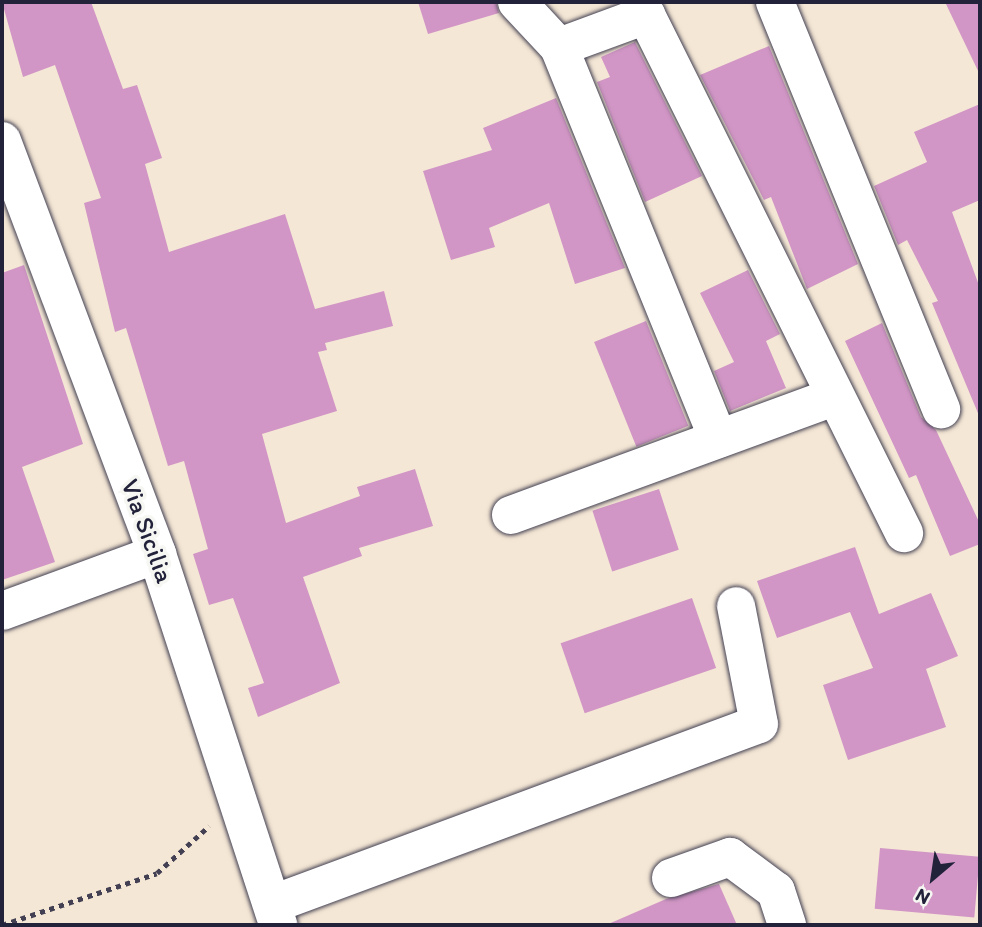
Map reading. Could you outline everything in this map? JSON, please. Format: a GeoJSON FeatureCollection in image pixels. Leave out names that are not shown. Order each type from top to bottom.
{"type":"FeatureCollection","features":[{"type":"Feature","properties":{"kind":"street"},"geometry":{"type":"LineString","coordinates":[[517,2],[559,47],[718,439]]}},
{"type":"Feature","properties":{"kind":"street"},"geometry":{"type":"LineString","coordinates":[[775,2],[941,409]]}},
{"type":"Feature","properties":{"kind":"street"},"geometry":{"type":"LineString","coordinates":[[559,47],[646,15],[833,397],[904,533]]}},
{"type":"Feature","properties":{"kind":"street","name":"Via Sicilia"},"geometry":{"type":"LineString","coordinates":[[2,141],[157,554],[275,915]]}},
{"type":"Feature","properties":{"kind":"street"},"geometry":{"type":"LineString","coordinates":[[512,515],[833,397]]}},
{"type":"Feature","properties":{"kind":"street"},"geometry":{"type":"LineString","coordinates":[[2,611],[157,554]]}},
{"type":"Feature","properties":{"kind":"street"},"geometry":{"type":"LineString","coordinates":[[275,915],[759,724],[736,606]]}},
{"type":"Feature","properties":{"kind":"street"},"geometry":{"type":"LineString","coordinates":[[671,877],[730,857],[776,891],[787,925]]}},
{"type":"Feature","properties":{"kind":"path"},"geometry":{"type":"LineString","coordinates":[[2,925],[157,873],[239,800]]}},
{"type":"Feature","properties":{"kind":"building"},"geometry":{"type":"Polygon","coordinates":[[[2,2],[91,2],[123,89],[137,85],[162,158],[145,164],[169,252],[285,214],[315,309],[384,291],[393,326],[325,343],[327,350],[318,352],[337,411],[262,434],[286,523],[360,496],[357,487],[415,469],[433,526],[359,548],[362,556],[303,577],[340,683],[258,717],[248,688],[264,683],[233,598],[209,605],[193,554],[208,549],[184,461],[168,466],[126,328],[115,332],[84,203],[101,198],[55,65],[23,77],[2,2]]]}},
{"type":"Feature","properties":{"kind":"building"},"geometry":{"type":"Polygon","coordinates":[[[418,2],[496,2],[499,13],[428,34],[418,2]]]}},
{"type":"Feature","properties":{"kind":"building"},"geometry":{"type":"Polygon","coordinates":[[[945,2],[980,2],[980,75],[945,2]]]}},
{"type":"Feature","properties":{"kind":"building"},"geometry":{"type":"Polygon","coordinates":[[[635,42],[702,176],[645,202],[597,82],[610,77],[601,57],[635,42]]]}},
{"type":"Feature","properties":{"kind":"building"},"geometry":{"type":"Polygon","coordinates":[[[769,46],[858,264],[807,289],[771,197],[764,200],[700,75],[769,46]]]}},
{"type":"Feature","properties":{"kind":"building"},"geometry":{"type":"Polygon","coordinates":[[[556,98],[625,268],[575,284],[549,203],[489,228],[495,247],[451,260],[423,171],[492,150],[483,128],[556,98]]]}},
{"type":"Feature","properties":{"kind":"building"},"geometry":{"type":"Polygon","coordinates":[[[980,104],[980,200],[952,212],[980,288],[980,418],[932,303],[938,301],[907,240],[898,245],[874,186],[927,162],[914,132],[980,104]]]}},
{"type":"Feature","properties":{"kind":"building"},"geometry":{"type":"Polygon","coordinates":[[[24,265],[83,444],[22,467],[55,562],[2,580],[2,273],[24,265]]]}},
{"type":"Feature","properties":{"kind":"building"},"geometry":{"type":"Polygon","coordinates":[[[748,270],[780,334],[766,341],[786,388],[730,411],[714,371],[734,362],[700,293],[748,270]]]}},
{"type":"Feature","properties":{"kind":"building"},"geometry":{"type":"Polygon","coordinates":[[[646,321],[688,426],[636,447],[594,342],[646,321]]]}},
{"type":"Feature","properties":{"kind":"building"},"geometry":{"type":"Polygon","coordinates":[[[882,323],[921,417],[936,430],[980,524],[980,544],[950,556],[916,475],[909,478],[845,341],[882,323]]]}},
{"type":"Feature","properties":{"kind":"building"},"geometry":{"type":"Polygon","coordinates":[[[659,489],[679,550],[612,571],[592,511],[659,489]]]}},
{"type":"Feature","properties":{"kind":"building"},"geometry":{"type":"Polygon","coordinates":[[[855,547],[879,614],[931,593],[958,656],[926,669],[946,727],[848,760],[823,685],[873,668],[850,612],[777,638],[757,581],[855,547]]]}},
{"type":"Feature","properties":{"kind":"building"},"geometry":{"type":"Polygon","coordinates":[[[692,598],[716,668],[585,713],[561,643],[692,598]]]}},
{"type":"Feature","properties":{"kind":"building"},"geometry":{"type":"Polygon","coordinates":[[[880,848],[980,857],[974,917],[875,909],[880,848]]]}},
{"type":"Feature","properties":{"kind":"building"},"geometry":{"type":"Polygon","coordinates":[[[719,884],[737,925],[606,925],[666,899],[719,884]]]}}]}
